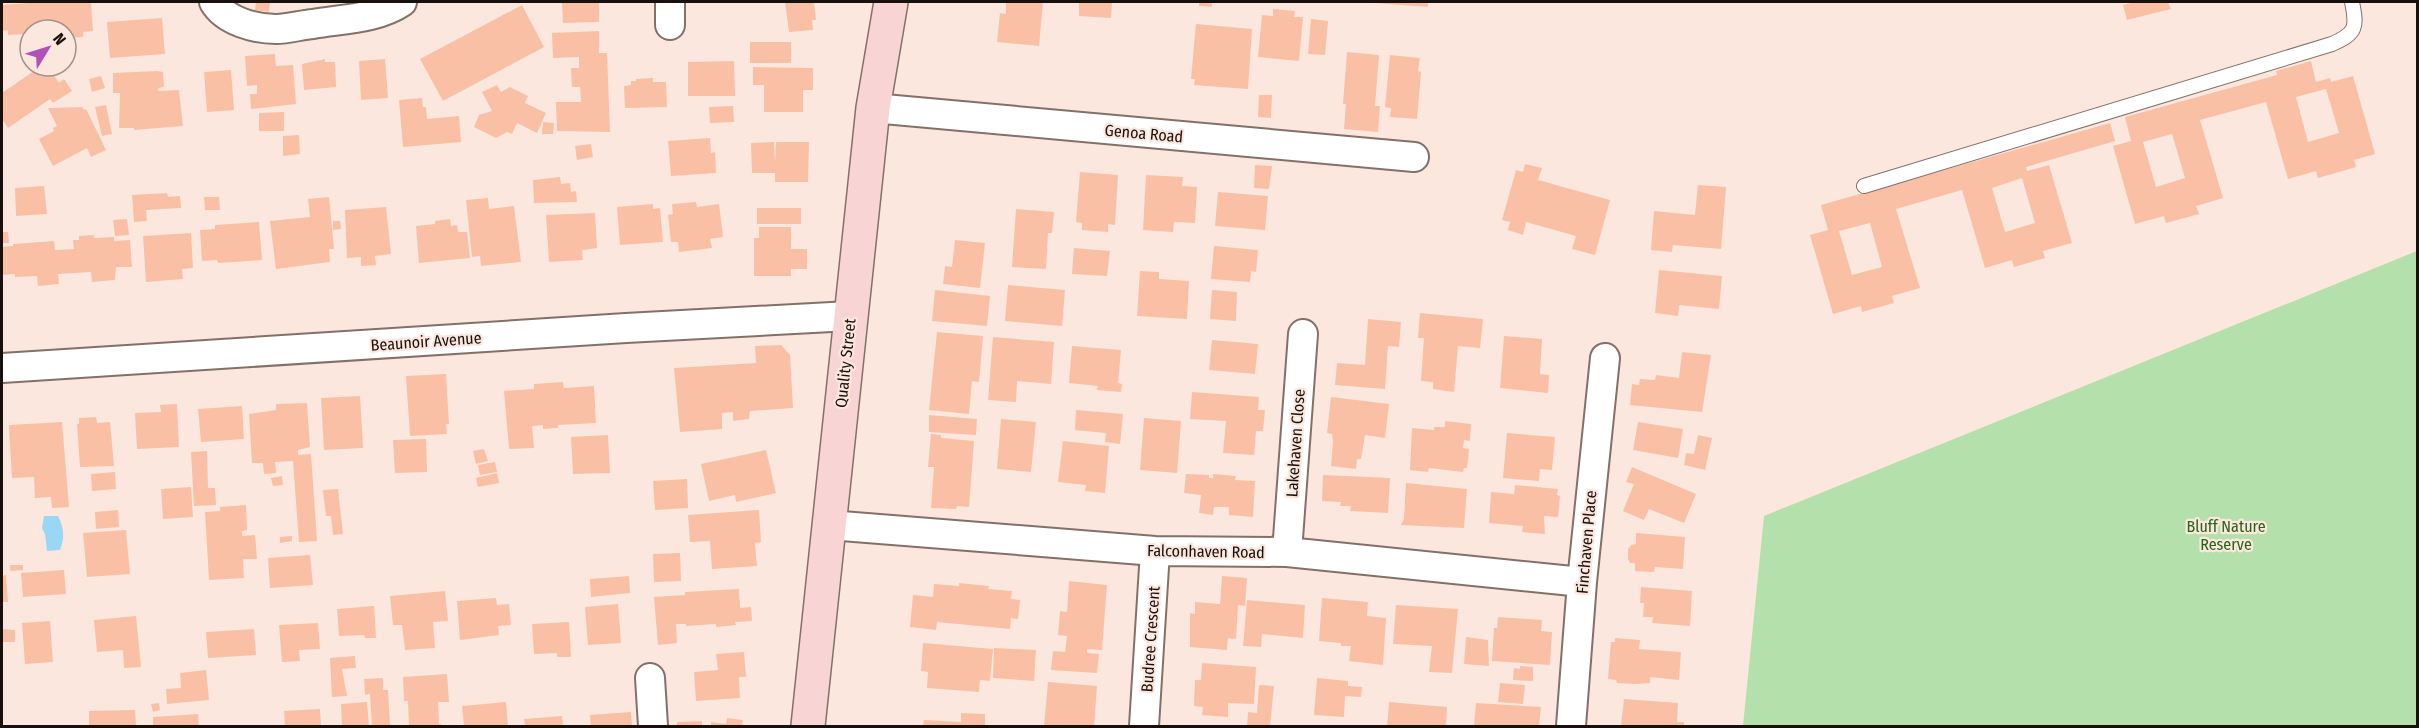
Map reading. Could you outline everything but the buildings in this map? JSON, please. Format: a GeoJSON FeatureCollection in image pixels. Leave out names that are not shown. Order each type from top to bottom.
{"type":"FeatureCollection","features":[{"type":"Feature","properties":{"kind":"street"},"geometry":{"type":"LineString","coordinates":[[214,2],[232,18],[252,26],[276,29],[377,14],[402,2]]}},
{"type":"Feature","properties":{"kind":"street","name":"Quality Street"},"geometry":{"type":"LineString","coordinates":[[808,726],[873,108],[891,2]]}},
{"type":"Feature","properties":{"kind":"street","name":"Genoa Road"},"geometry":{"type":"LineString","coordinates":[[873,108],[1414,157]]}},
{"type":"Feature","properties":{"kind":"street","name":"Beaunoir Avenue"},"geometry":{"type":"LineString","coordinates":[[2,368],[850,316]]}},
{"type":"Feature","properties":{"kind":"street","name":"Lakehaven Close"},"geometry":{"type":"LineString","coordinates":[[1287,552],[1303,334]]}},
{"type":"Feature","properties":{"kind":"street","name":"Finchaven Place"},"geometry":{"type":"LineString","coordinates":[[1571,726],[1582,582],[1605,358]]}},
{"type":"Feature","properties":{"kind":"street","name":"Falconhaven Road"},"geometry":{"type":"LineString","coordinates":[[830,525],[1155,551],[1287,552],[1582,582]]}},
{"type":"Feature","properties":{"kind":"street","name":"Budree Crescent"},"geometry":{"type":"LineString","coordinates":[[1144,726],[1155,551]]}},
{"type":"Feature","properties":{"kind":"street"},"geometry":{"type":"LineString","coordinates":[[650,678],[653,726]]}},
{"type":"Feature","properties":{"kind":"lane"},"geometry":{"type":"LineString","coordinates":[[1864,186],[2332,44],[2346,38],[2354,30],[2352,2]]}},
{"type":"Feature","properties":{"kind":"green space","name":"Bluff Nature Reserve"},"geometry":{"type":"Polygon","coordinates":[[[2417,251],[2417,726],[1743,726],[1764,516],[2417,251]]]}},
{"type":"Feature","properties":{"kind":"water"},"geometry":{"type":"Polygon","coordinates":[[[44,516],[58,516],[63,533],[60,550],[47,551],[42,528],[44,516]]]}}]}
